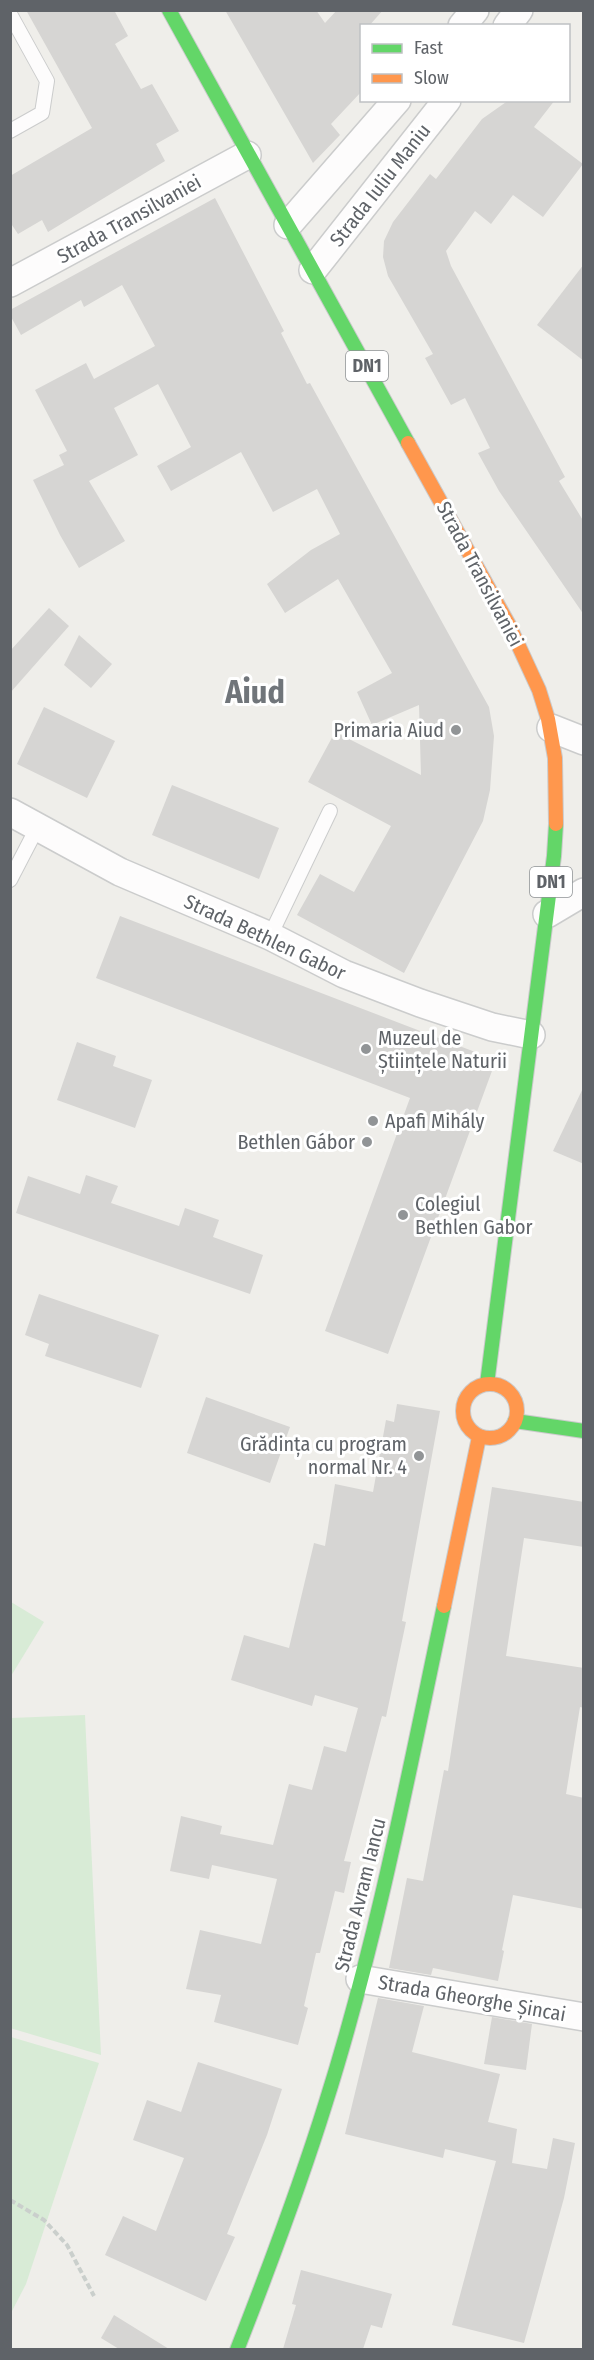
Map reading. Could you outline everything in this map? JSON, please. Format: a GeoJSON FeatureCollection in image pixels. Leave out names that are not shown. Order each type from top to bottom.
{"type":"FeatureCollection","features":[{"type":"Feature","properties":{"kind":"main road","name":"Strada Transilvaniei"},"geometry":{"type":"LineString","coordinates":[[169,10],[247,155],[509,624],[536,683],[551,728],[557,776],[557,811],[554,856],[531,1035]]}},
{"type":"Feature","properties":{"kind":"main road","name":"DN1"},"geometry":{"type":"LineString","coordinates":[[487,1384],[531,1035]]}},
{"type":"Feature","properties":{"kind":"main road"},"geometry":{"type":"LineString","coordinates":[[487,1384],[496,1385],[512,1395],[516,1403],[515,1421],[511,1429],[496,1438],[479,1437],[466,1425],[463,1408],[471,1392],[487,1384]]}},
{"type":"Feature","properties":{"kind":"main road"},"geometry":{"type":"LineString","coordinates":[[515,1421],[584,1431]]}},
{"type":"Feature","properties":{"kind":"main road","name":"Strada Avram Iancu"},"geometry":{"type":"LineString","coordinates":[[237,2349],[284,2230],[327,2100],[360,1979],[400,1815],[479,1437]]}},
{"type":"Feature","properties":{"kind":"street"},"geometry":{"type":"LineString","coordinates":[[464,24],[475,10]]}},
{"type":"Feature","properties":{"kind":"street"},"geometry":{"type":"LineString","coordinates":[[508,24],[519,10]]}},
{"type":"Feature","properties":{"kind":"street","name":"Strada Iuliu Maniu"},"geometry":{"type":"LineString","coordinates":[[288,225],[395,102]]}},
{"type":"Feature","properties":{"kind":"street","name":"Strada Iuliu Maniu"},"geometry":{"type":"LineString","coordinates":[[313,270],[445,102]]}},
{"type":"Feature","properties":{"kind":"street","name":"Strada Transilvaniei"},"geometry":{"type":"LineString","coordinates":[[10,284],[247,155]]}},
{"type":"Feature","properties":{"kind":"street"},"geometry":{"type":"LineString","coordinates":[[551,728],[584,741]]}},
{"type":"Feature","properties":{"kind":"street","name":"Strada Bethlen Gabor"},"geometry":{"type":"LineString","coordinates":[[10,812],[120,872],[270,936],[344,974],[492,1027],[531,1035]]}},
{"type":"Feature","properties":{"kind":"street"},"geometry":{"type":"LineString","coordinates":[[547,914],[584,892]]}},
{"type":"Feature","properties":{"kind":"street","name":"Strada Gheorghe Șincai"},"geometry":{"type":"LineString","coordinates":[[360,1979],[584,2017]]}},
{"type":"Feature","properties":{"kind":"lane"},"geometry":{"type":"LineString","coordinates":[[10,14],[47,81],[42,113],[10,131]]}},
{"type":"Feature","properties":{"kind":"lane"},"geometry":{"type":"LineString","coordinates":[[270,936],[330,811]]}},
{"type":"Feature","properties":{"kind":"lane"},"geometry":{"type":"LineString","coordinates":[[10,880],[37,828]]}},
{"type":"Feature","properties":{"kind":"path"},"geometry":{"type":"LineString","coordinates":[[10,2200],[44,2220],[67,2245],[94,2296]]}},
{"type":"Feature","properties":{"kind":"green space"},"geometry":{"type":"Polygon","coordinates":[[[11,1602],[44,1622],[11,1676],[11,1602]]]}},
{"type":"Feature","properties":{"kind":"green space"},"geometry":{"type":"Polygon","coordinates":[[[85,1715],[101,2055],[10,2028],[11,1718],[85,1715]]]}},
{"type":"Feature","properties":{"kind":"green space"},"geometry":{"type":"Polygon","coordinates":[[[11,2037],[99,2063],[26,2284],[11,2313],[11,2037]]]}},
{"type":"Feature","properties":{"kind":"building"},"geometry":{"type":"Polygon","coordinates":[[[26,10],[114,10],[128,36],[115,44],[141,89],[152,84],[179,131],[156,144],[165,161],[48,232],[42,220],[18,234],[10,222],[10,176],[92,128],[26,10]]]}},
{"type":"Feature","properties":{"kind":"building"},"geometry":{"type":"Polygon","coordinates":[[[225,10],[316,10],[325,23],[337,10],[383,10],[371,24],[360,24],[360,93],[331,124],[340,135],[313,163],[225,10]]]}},
{"type":"Feature","properties":{"kind":"building"},"geometry":{"type":"Polygon","coordinates":[[[506,102],[553,102],[534,127],[583,164],[543,217],[513,195],[491,224],[475,211],[446,251],[451,266],[565,477],[559,481],[584,522],[584,615],[499,491],[478,453],[490,448],[465,398],[451,405],[425,358],[433,354],[388,276],[383,257],[384,241],[393,222],[430,174],[436,179],[482,119],[506,102]]]}},
{"type":"Feature","properties":{"kind":"building"},"geometry":{"type":"Polygon","coordinates":[[[215,198],[284,331],[281,333],[307,384],[310,383],[489,707],[494,736],[490,790],[483,821],[404,973],[297,915],[320,874],[354,892],[391,826],[308,782],[335,732],[421,775],[419,705],[372,725],[357,692],[392,673],[338,579],[285,613],[267,584],[311,550],[340,534],[317,489],[273,512],[241,452],[171,491],[157,466],[191,447],[158,384],[114,408],[138,455],[89,481],[125,541],[79,568],[33,480],[64,465],[59,455],[67,451],[35,390],[86,363],[94,379],[155,346],[122,285],[84,307],[81,300],[21,335],[10,315],[10,310],[215,198]]]}},
{"type":"Feature","properties":{"kind":"building"},"geometry":{"type":"Polygon","coordinates":[[[584,264],[584,361],[537,325],[584,264]]]}},
{"type":"Feature","properties":{"kind":"building"},"geometry":{"type":"Polygon","coordinates":[[[49,608],[69,626],[10,693],[10,651],[49,608]]]}},
{"type":"Feature","properties":{"kind":"building"},"geometry":{"type":"Polygon","coordinates":[[[79,635],[112,664],[91,688],[64,665],[79,635]]]}},
{"type":"Feature","properties":{"kind":"building"},"geometry":{"type":"Polygon","coordinates":[[[44,707],[115,741],[87,798],[17,764],[44,707]]]}},
{"type":"Feature","properties":{"kind":"building"},"geometry":{"type":"Polygon","coordinates":[[[172,785],[279,828],[259,879],[152,835],[172,785]]]}},
{"type":"Feature","properties":{"kind":"building","name":"Colegiul Bethlen Gabor"},"geometry":{"type":"Polygon","coordinates":[[[120,916],[496,1060],[388,1354],[325,1331],[410,1098],[96,978],[120,916]]]}},
{"type":"Feature","properties":{"kind":"building"},"geometry":{"type":"Polygon","coordinates":[[[77,1042],[116,1056],[113,1066],[152,1080],[135,1128],[57,1100],[77,1042]]]}},
{"type":"Feature","properties":{"kind":"building"},"geometry":{"type":"Polygon","coordinates":[[[584,1086],[584,1164],[553,1151],[584,1086]]]}},
{"type":"Feature","properties":{"kind":"building"},"geometry":{"type":"Polygon","coordinates":[[[86,1175],[118,1186],[111,1203],[179,1226],[185,1208],[219,1220],[213,1237],[263,1255],[250,1294],[16,1213],[28,1176],[80,1194],[86,1175]]]}},
{"type":"Feature","properties":{"kind":"building"},"geometry":{"type":"Polygon","coordinates":[[[39,1294],[159,1335],[141,1388],[45,1356],[49,1344],[25,1335],[39,1294]]]}},
{"type":"Feature","properties":{"kind":"building"},"geometry":{"type":"Polygon","coordinates":[[[206,1397],[290,1427],[270,1483],[187,1453],[206,1397]]]}},
{"type":"Feature","properties":{"kind":"building"},"geometry":{"type":"Polygon","coordinates":[[[397,1404],[440,1411],[402,1621],[406,1622],[386,1717],[382,1716],[344,1861],[351,1862],[344,1893],[335,1891],[320,1953],[316,1953],[304,2006],[308,2008],[298,2045],[214,2022],[221,1995],[186,1989],[200,1930],[261,1944],[277,1879],[212,1865],[209,1879],[170,1871],[181,1816],[222,1826],[220,1834],[273,1845],[289,1784],[312,1790],[324,1746],[346,1752],[358,1708],[315,1695],[312,1706],[231,1680],[244,1635],[289,1648],[314,1543],[325,1546],[335,1484],[373,1492],[386,1420],[394,1422],[397,1404]]]}},
{"type":"Feature","properties":{"kind":"building"},"geometry":{"type":"Polygon","coordinates":[[[492,1487],[584,1502],[584,1547],[524,1538],[506,1656],[584,1668],[584,1708],[580,1707],[566,1794],[584,1798],[584,1909],[513,1895],[498,1981],[433,1968],[431,1975],[389,1968],[407,1878],[423,1881],[444,1770],[448,1771],[492,1487]]]}},
{"type":"Feature","properties":{"kind":"building"},"geometry":{"type":"Polygon","coordinates":[[[378,1998],[424,2006],[412,2052],[500,2074],[488,2122],[517,2129],[512,2163],[547,2169],[553,2138],[575,2143],[564,2198],[524,2343],[452,2325],[496,2161],[445,2149],[443,2158],[345,2134],[378,1998]]]}},
{"type":"Feature","properties":{"kind":"building"},"geometry":{"type":"Polygon","coordinates":[[[492,2017],[532,2024],[526,2070],[484,2064],[492,2017]]]}},
{"type":"Feature","properties":{"kind":"building"},"geometry":{"type":"Polygon","coordinates":[[[198,2062],[282,2089],[267,2135],[227,2234],[235,2237],[206,2301],[105,2255],[123,2216],[156,2231],[184,2158],[133,2140],[147,2100],[181,2112],[198,2062]]]}},
{"type":"Feature","properties":{"kind":"building"},"geometry":{"type":"Polygon","coordinates":[[[301,2270],[392,2294],[382,2328],[371,2325],[363,2349],[283,2349],[296,2305],[292,2304],[301,2270]]]}},
{"type":"Feature","properties":{"kind":"building"},"geometry":{"type":"Polygon","coordinates":[[[114,2315],[169,2349],[119,2349],[101,2338],[114,2315]]]}},
{"type":"Feature","properties":{"kind":"traffic: fast"},"geometry":{"type":"LineString","coordinates":[[169,10],[408,443]]}},
{"type":"Feature","properties":{"kind":"traffic: fast"},"geometry":{"type":"LineString","coordinates":[[487,1384],[554,856],[556,824]]}},
{"type":"Feature","properties":{"kind":"traffic: fast"},"geometry":{"type":"LineString","coordinates":[[515,1421],[584,1431]]}},
{"type":"Feature","properties":{"kind":"traffic: fast"},"geometry":{"type":"LineString","coordinates":[[237,2350],[295,2196],[361,1980],[391,1855],[444,1606]]}},
{"type":"Feature","properties":{"kind":"traffic: slow"},"geometry":{"type":"LineString","coordinates":[[408,443],[509,625],[539,690],[548,719],[555,758],[556,824]]}},
{"type":"Feature","properties":{"kind":"traffic: slow"},"geometry":{"type":"LineString","coordinates":[[485,1384],[495,1384],[505,1388],[513,1396],[517,1411],[513,1426],[505,1434],[495,1438],[485,1438],[475,1434],[467,1426],[463,1416],[463,1406],[467,1396],[475,1388],[485,1384]]}},
{"type":"Feature","properties":{"kind":"traffic: slow"},"geometry":{"type":"LineString","coordinates":[[444,1606],[479,1437]]}},
{"type":"Feature","properties":{"kind":"place","name":"Primaria Aiud"},"geometry":{"type":"Point","coordinates":[456,730]}},
{"type":"Feature","properties":{"kind":"place","name":"Muzeul de Științele Naturii"},"geometry":{"type":"Point","coordinates":[366,1049]}},
{"type":"Feature","properties":{"kind":"place","name":"Apafi Mihály"},"geometry":{"type":"Point","coordinates":[373,1121]}},
{"type":"Feature","properties":{"kind":"place","name":"Bethlen Gábor"},"geometry":{"type":"Point","coordinates":[367,1142]}},
{"type":"Feature","properties":{"kind":"place","name":"Colegiul Bethlen Gabor"},"geometry":{"type":"Point","coordinates":[403,1215]}},
{"type":"Feature","properties":{"kind":"place","name":"Grădința cu program normal Nr. 4"},"geometry":{"type":"Point","coordinates":[419,1456]}},
{"type":"Feature","properties":{"kind":"district","name":"Aiud"},"geometry":{"type":"Point","coordinates":[255,692]}}]}
